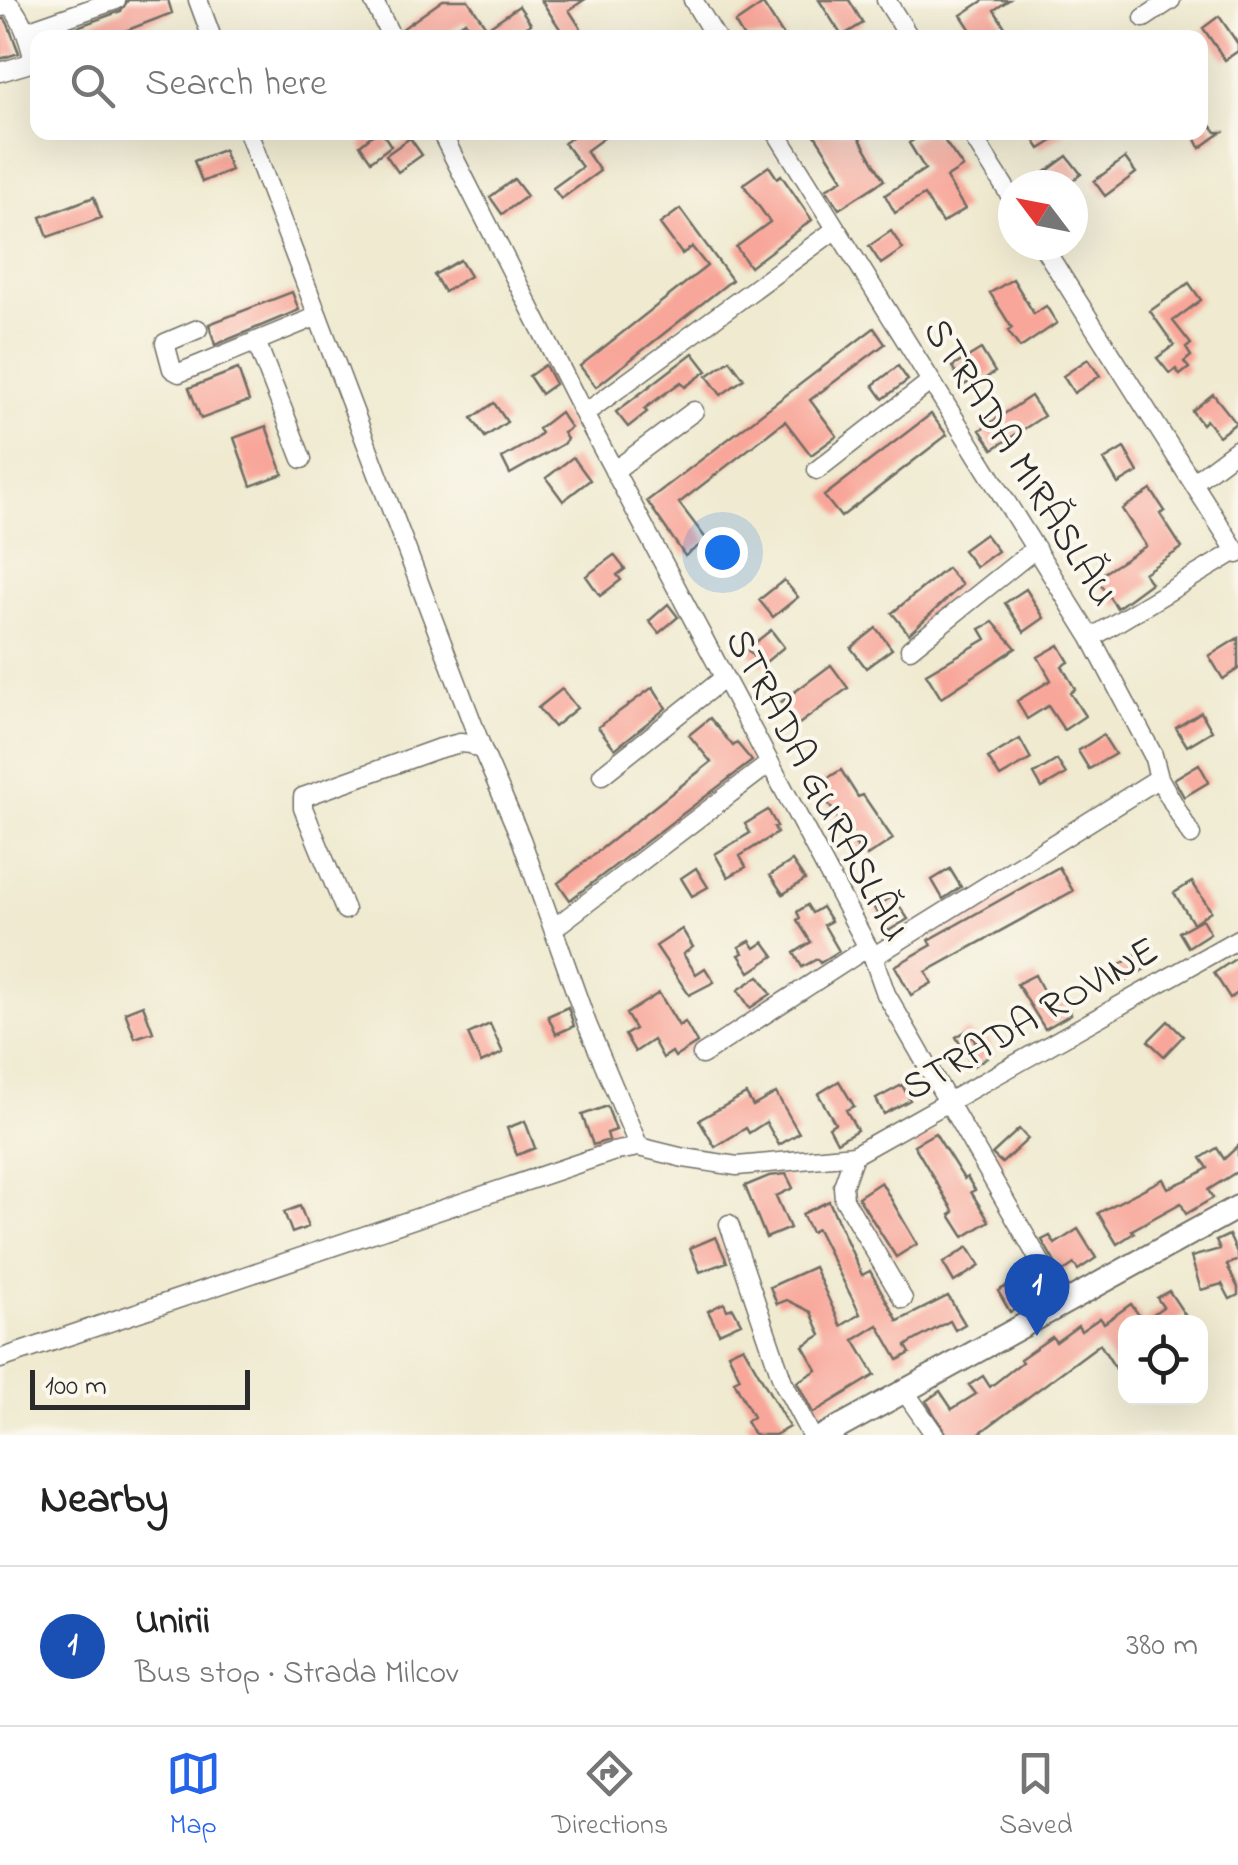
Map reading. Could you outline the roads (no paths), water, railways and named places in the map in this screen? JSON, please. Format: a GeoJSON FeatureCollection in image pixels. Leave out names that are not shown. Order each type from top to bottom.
{"type":"FeatureCollection","features":[{"type":"Feature","properties":{"kind":"main road"},"geometry":{"type":"LineString","coordinates":[[826,1435],[1238,1207]]}},
{"type":"Feature","properties":{"kind":"street"},"geometry":{"type":"LineString","coordinates":[[26,31],[116,0]]}},
{"type":"Feature","properties":{"kind":"street"},"geometry":{"type":"LineString","coordinates":[[198,0],[209,30]]}},
{"type":"Feature","properties":{"kind":"street"},"geometry":{"type":"LineString","coordinates":[[373,0],[388,30]]}},
{"type":"Feature","properties":{"kind":"street"},"geometry":{"type":"LineString","coordinates":[[693,0],[711,30]]}},
{"type":"Feature","properties":{"kind":"street"},"geometry":{"type":"LineString","coordinates":[[886,0],[905,30]]}},
{"type":"Feature","properties":{"kind":"street"},"geometry":{"type":"LineString","coordinates":[[1144,18],[1170,0]]}},
{"type":"Feature","properties":{"kind":"street"},"geometry":{"type":"LineString","coordinates":[[0,7],[10,6],[26,31],[30,51]]}},
{"type":"Feature","properties":{"kind":"street"},"geometry":{"type":"LineString","coordinates":[[0,72],[30,62]]}},
{"type":"Feature","properties":{"kind":"street"},"geometry":{"type":"LineString","coordinates":[[251,140],[554,928],[587,1024],[639,1147]]}},
{"type":"Feature","properties":{"kind":"street","name":"STRADA GURASLĂU"},"geometry":{"type":"LineString","coordinates":[[445,140],[584,414],[870,952],[886,994],[1064,1303]]}},
{"type":"Feature","properties":{"kind":"street","name":"STRADA MIRĂSLĂU"},"geometry":{"type":"LineString","coordinates":[[781,140],[1091,638],[1153,755],[1159,778],[1192,835]]}},
{"type":"Feature","properties":{"kind":"street"},"geometry":{"type":"LineString","coordinates":[[975,140],[998,176]]}},
{"type":"Feature","properties":{"kind":"street"},"geometry":{"type":"LineString","coordinates":[[584,414],[836,228]]}},
{"type":"Feature","properties":{"kind":"street"},"geometry":{"type":"LineString","coordinates":[[1052,260],[1237,553],[1091,638]]}},
{"type":"Feature","properties":{"kind":"street"},"geometry":{"type":"LineString","coordinates":[[198,329],[169,338],[165,343],[172,369],[179,373],[318,316]]}},
{"type":"Feature","properties":{"kind":"street"},"geometry":{"type":"LineString","coordinates":[[256,342],[302,460]]}},
{"type":"Feature","properties":{"kind":"street"},"geometry":{"type":"LineString","coordinates":[[817,470],[932,381]]}},
{"type":"Feature","properties":{"kind":"street"},"geometry":{"type":"LineString","coordinates":[[614,471],[694,411]]}},
{"type":"Feature","properties":{"kind":"street"},"geometry":{"type":"LineString","coordinates":[[1194,482],[1238,448]]}},
{"type":"Feature","properties":{"kind":"street"},"geometry":{"type":"LineString","coordinates":[[910,650],[1036,548]]}},
{"type":"Feature","properties":{"kind":"street"},"geometry":{"type":"LineString","coordinates":[[602,775],[724,678]]}},
{"type":"Feature","properties":{"kind":"street"},"geometry":{"type":"LineString","coordinates":[[344,910],[303,808],[304,797],[437,748],[460,743],[483,751]]}},
{"type":"Feature","properties":{"kind":"street"},"geometry":{"type":"LineString","coordinates":[[554,928],[770,764]]}},
{"type":"Feature","properties":{"kind":"street"},"geometry":{"type":"LineString","coordinates":[[702,1056],[1159,778]]}},
{"type":"Feature","properties":{"kind":"street","name":"STRADA ROVINE"},"geometry":{"type":"LineString","coordinates":[[854,1155],[1238,939]]}},
{"type":"Feature","properties":{"kind":"street"},"geometry":{"type":"LineString","coordinates":[[0,1359],[574,1164],[639,1147],[737,1166],[854,1155],[843,1186],[844,1199],[904,1300]]}},
{"type":"Feature","properties":{"kind":"street"},"geometry":{"type":"LineString","coordinates":[[729,1224],[783,1382],[811,1435]]}},
{"type":"Feature","properties":{"kind":"street"},"geometry":{"type":"LineString","coordinates":[[905,1392],[935,1435]]}},
{"type":"Feature","properties":{"kind":"place","name":"Unirii"},"geometry":{"type":"Point","coordinates":[1037,1336]}}]}
